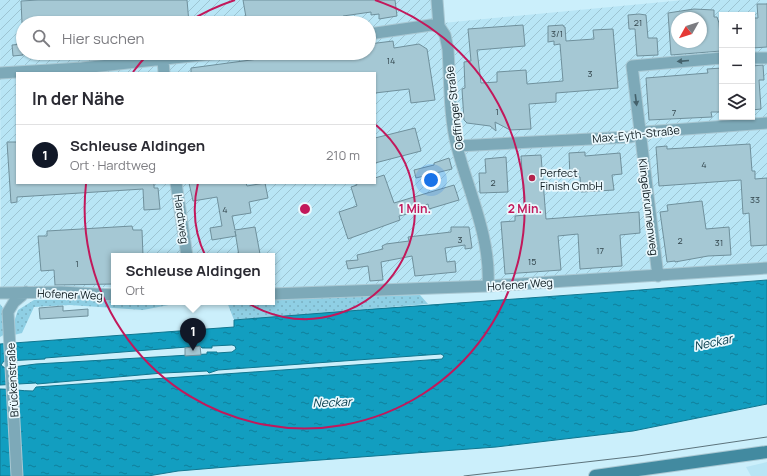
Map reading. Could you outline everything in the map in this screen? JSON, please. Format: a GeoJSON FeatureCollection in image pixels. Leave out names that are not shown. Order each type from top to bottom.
{"type":"FeatureCollection","features":[{"type":"Feature","properties":{"kind":"main road"},"geometry":{"type":"LineString","coordinates":[[595,476],[767,452]]}},
{"type":"Feature","properties":{"kind":"street","name":"Oeffinger Straße"},"geometry":{"type":"LineString","coordinates":[[437,0],[439,26],[446,35],[447,42],[457,146],[484,240],[488,260],[488,286]]}},
{"type":"Feature","properties":{"kind":"street"},"geometry":{"type":"LineString","coordinates":[[376,33],[439,26]]}},
{"type":"Feature","properties":{"kind":"street","name":"Klingelbrunnenweg"},"geometry":{"type":"LineString","coordinates":[[658,276],[632,66],[719,58]]}},
{"type":"Feature","properties":{"kind":"street"},"geometry":{"type":"LineString","coordinates":[[755,58],[767,58]]}},
{"type":"Feature","properties":{"kind":"street"},"geometry":{"type":"LineString","coordinates":[[23,72],[162,60],[164,72]]}},
{"type":"Feature","properties":{"kind":"street"},"geometry":{"type":"LineString","coordinates":[[0,74],[16,73]]}},
{"type":"Feature","properties":{"kind":"street","name":"Max-Eyth-Straße"},"geometry":{"type":"LineString","coordinates":[[457,146],[630,137],[640,134],[767,123]]}},
{"type":"Feature","properties":{"kind":"street","name":"Hardtweg"},"geometry":{"type":"LineString","coordinates":[[176,184],[186,253]]}},
{"type":"Feature","properties":{"kind":"street","name":"Hofener Weg"},"geometry":{"type":"LineString","coordinates":[[275,294],[488,286],[767,268]]}},
{"type":"Feature","properties":{"kind":"street"},"geometry":{"type":"LineString","coordinates":[[0,293],[26,292]]}},
{"type":"Feature","properties":{"kind":"street","name":"Hofener Weg"},"geometry":{"type":"LineString","coordinates":[[26,292],[111,295]]}},
{"type":"Feature","properties":{"kind":"street","name":"Brückenstraße"},"geometry":{"type":"LineString","coordinates":[[17,476],[8,312],[14,302],[26,292]]}},
{"type":"Feature","properties":{"kind":"shaded area"},"geometry":{"type":"Polygon","coordinates":[[[0,0],[441,0],[443,23],[684,0],[767,0],[767,263],[488,286],[275,288],[275,253],[111,253],[111,287],[1,287],[0,0]]]}},
{"type":"Feature","properties":{"kind":"shaded area"},"geometry":{"type":"Polygon","coordinates":[[[420,295],[428,304],[234,320],[228,305],[275,305],[275,298],[420,295]]]}},
{"type":"Feature","properties":{"kind":"shaded area"},"geometry":{"type":"Polygon","coordinates":[[[34,300],[111,300],[111,305],[169,305],[143,310],[70,305],[34,307],[22,333],[14,335],[14,322],[18,310],[34,300]]]}},
{"type":"Feature","properties":{"kind":"shaded area"},"geometry":{"type":"Polygon","coordinates":[[[0,304],[3,308],[5,334],[0,337],[0,304]]]}},
{"type":"Feature","properties":{"kind":"shaded area"},"geometry":{"type":"Polygon","coordinates":[[[767,462],[767,476],[751,476],[746,467],[767,462]]]}},
{"type":"Feature","properties":{"kind":"water","name":"Neckar"},"geometry":{"type":"Polygon","coordinates":[[[767,280],[767,404],[633,431],[496,447],[178,471],[148,476],[0,476],[0,389],[33,391],[36,387],[442,359],[444,356],[441,354],[218,370],[209,373],[207,371],[163,373],[37,384],[0,385],[0,344],[234,327],[234,320],[767,280]],[[200,346],[4,361],[1,365],[5,368],[36,364],[207,354],[207,352],[232,352],[236,349],[235,346],[212,346],[212,348],[202,348],[200,346]]]}},
{"type":"Feature","properties":{"kind":"building"},"geometry":{"type":"Polygon","coordinates":[[[187,0],[188,16],[22,16],[21,1],[187,0]]]}},
{"type":"Feature","properties":{"kind":"building"},"geometry":{"type":"Polygon","coordinates":[[[243,0],[395,0],[397,16],[379,19],[379,14],[371,15],[371,12],[343,16],[246,16],[243,0]]]}},
{"type":"Feature","properties":{"kind":"building"},"geometry":{"type":"Polygon","coordinates":[[[757,4],[767,4],[767,47],[755,48],[755,18],[758,18],[757,4]]]}},
{"type":"Feature","properties":{"kind":"building"},"geometry":{"type":"Polygon","coordinates":[[[694,9],[714,10],[714,17],[717,17],[719,23],[719,51],[671,55],[668,13],[671,13],[671,48],[707,48],[707,12],[674,12],[694,9]]]}},
{"type":"Feature","properties":{"kind":"building"},"geometry":{"type":"Polygon","coordinates":[[[628,15],[646,15],[648,38],[657,38],[658,55],[637,56],[635,29],[629,29],[628,15]]]}},
{"type":"Feature","properties":{"kind":"building"},"geometry":{"type":"Polygon","coordinates":[[[523,25],[525,46],[477,50],[481,83],[497,82],[497,72],[526,70],[527,84],[563,81],[560,44],[554,45],[554,41],[548,42],[548,26],[563,25],[565,27],[566,41],[594,39],[593,30],[613,29],[618,88],[556,93],[556,102],[529,104],[531,129],[510,130],[495,122],[496,131],[490,126],[467,123],[464,120],[462,89],[465,88],[464,62],[471,61],[468,29],[523,25]]]}},
{"type":"Feature","properties":{"kind":"building"},"geometry":{"type":"Polygon","coordinates":[[[393,41],[394,48],[419,44],[427,49],[435,100],[411,103],[409,89],[376,93],[376,72],[191,72],[191,68],[251,60],[376,60],[376,43],[393,41]]]}},
{"type":"Feature","properties":{"kind":"building"},"geometry":{"type":"Polygon","coordinates":[[[12,45],[16,45],[16,56],[13,56],[12,45]]]}},
{"type":"Feature","properties":{"kind":"building"},"geometry":{"type":"Polygon","coordinates":[[[763,65],[764,80],[759,80],[761,109],[755,110],[755,84],[755,66],[763,65]]]}},
{"type":"Feature","properties":{"kind":"building"},"geometry":{"type":"Polygon","coordinates":[[[719,68],[719,112],[711,112],[712,117],[649,120],[646,78],[708,73],[707,69],[719,68]]]}},
{"type":"Feature","properties":{"kind":"building"},"geometry":{"type":"Polygon","coordinates":[[[415,128],[421,151],[376,163],[376,138],[415,128]]]}},
{"type":"Feature","properties":{"kind":"building"},"geometry":{"type":"Polygon","coordinates":[[[7,142],[16,142],[16,184],[154,184],[154,188],[158,188],[160,209],[144,210],[143,189],[17,197],[17,202],[11,203],[7,142]]]}},
{"type":"Feature","properties":{"kind":"building"},"geometry":{"type":"Polygon","coordinates":[[[750,144],[752,171],[755,171],[755,179],[767,178],[767,245],[751,246],[749,213],[743,214],[741,180],[659,186],[656,147],[667,146],[667,149],[750,144]]]}},
{"type":"Feature","properties":{"kind":"building"},"geometry":{"type":"Polygon","coordinates":[[[585,152],[585,156],[620,153],[622,174],[612,175],[614,190],[581,192],[580,177],[570,178],[569,153],[585,152]]]}},
{"type":"Feature","properties":{"kind":"building"},"geometry":{"type":"Polygon","coordinates":[[[541,155],[546,219],[639,212],[640,233],[620,235],[622,266],[580,269],[578,234],[558,236],[561,270],[505,274],[501,222],[515,221],[515,216],[525,215],[521,156],[541,155]]]}},
{"type":"Feature","properties":{"kind":"building"},"geometry":{"type":"Polygon","coordinates":[[[506,157],[508,192],[480,193],[479,173],[486,173],[485,159],[506,157]]]}},
{"type":"Feature","properties":{"kind":"building"},"geometry":{"type":"Polygon","coordinates":[[[449,158],[452,169],[416,178],[414,170],[434,165],[434,163],[449,158]]]}},
{"type":"Feature","properties":{"kind":"building"},"geometry":{"type":"Polygon","coordinates":[[[384,175],[394,203],[454,185],[459,200],[429,209],[428,204],[414,209],[415,212],[399,216],[400,220],[348,239],[339,212],[357,206],[351,187],[356,184],[376,184],[376,178],[384,175]]]}},
{"type":"Feature","properties":{"kind":"building"},"geometry":{"type":"Polygon","coordinates":[[[189,184],[246,184],[247,186],[265,184],[268,198],[249,202],[251,213],[232,216],[235,230],[255,227],[260,253],[239,253],[236,236],[212,240],[210,228],[222,226],[217,197],[193,201],[189,184]]]}},
{"type":"Feature","properties":{"kind":"building"},"geometry":{"type":"Polygon","coordinates":[[[702,201],[706,229],[729,227],[731,255],[708,256],[667,262],[660,212],[668,211],[667,205],[702,201]]]}},
{"type":"Feature","properties":{"kind":"building"},"geometry":{"type":"Polygon","coordinates":[[[132,226],[133,230],[142,230],[143,253],[111,253],[111,284],[55,285],[54,270],[41,271],[38,236],[47,236],[47,231],[132,226]]]}},
{"type":"Feature","properties":{"kind":"building"},"geometry":{"type":"Polygon","coordinates":[[[451,227],[469,227],[472,248],[465,249],[465,245],[445,248],[447,262],[455,261],[456,272],[415,276],[412,256],[381,262],[383,280],[370,281],[368,266],[348,269],[346,261],[358,260],[357,255],[383,249],[382,246],[386,244],[409,241],[408,237],[451,232],[451,227]]]}},
{"type":"Feature","properties":{"kind":"building"},"geometry":{"type":"Polygon","coordinates":[[[63,306],[63,311],[88,309],[88,316],[40,319],[39,308],[63,306]]]}},
{"type":"Feature","properties":{"kind":"building"},"geometry":{"type":"Polygon","coordinates":[[[200,346],[201,355],[185,356],[185,348],[200,346]]]}},
{"type":"Feature","properties":{"kind":"tram line"},"geometry":{"type":"LineString","coordinates":[[464,476],[638,456],[767,437]]}},
{"type":"Feature","properties":{"kind":"place","name":"Perfect Finish GmbH"},"geometry":{"type":"Point","coordinates":[532,178]}},
{"type":"Feature","properties":{"kind":"place","name":"Schleuse Aldingen"},"geometry":{"type":"Point","coordinates":[193,351]}}]}
